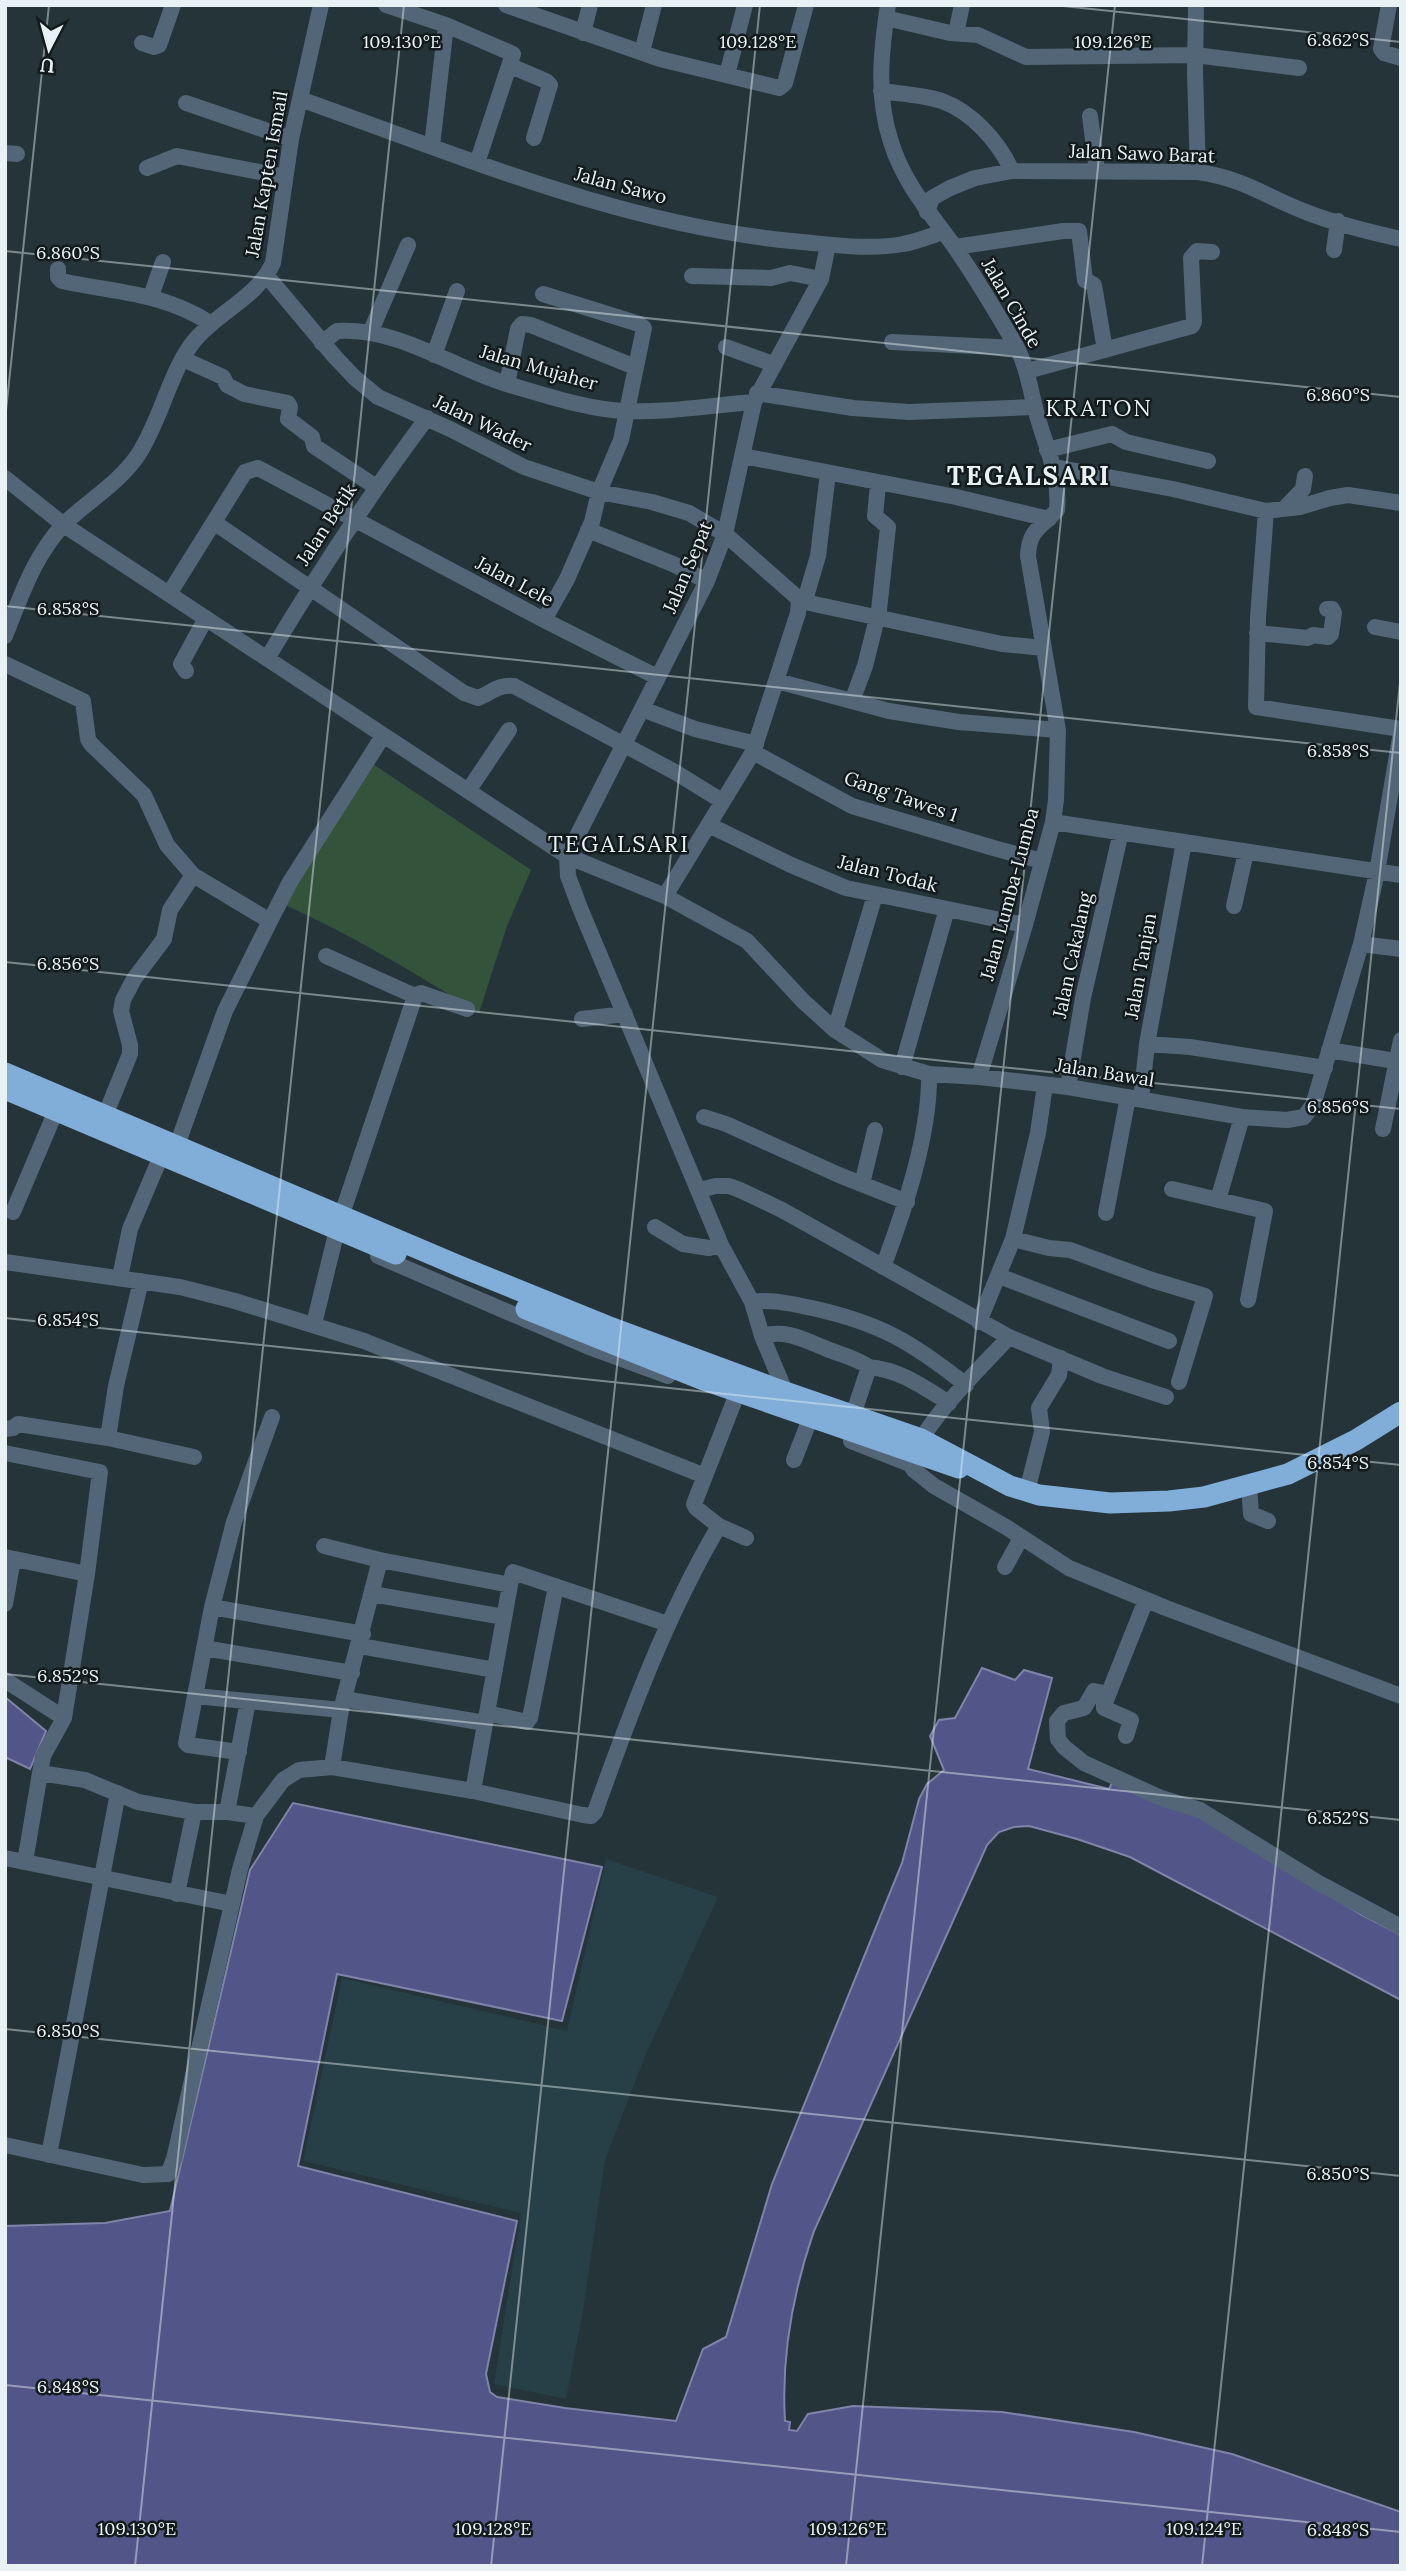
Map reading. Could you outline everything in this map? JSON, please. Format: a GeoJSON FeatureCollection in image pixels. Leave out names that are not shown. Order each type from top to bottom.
{"type":"FeatureCollection","features":[{"type":"Feature","properties":{"kind":"highway"},"geometry":{"type":"LineString","coordinates":[[5,1073],[607,1326],[853,1415],[915,1452]]}},
{"type":"Feature","properties":{"kind":"highway"},"geometry":{"type":"LineString","coordinates":[[5,1088],[297,1214],[701,1379],[960,1469],[985,1474],[1027,1491],[1110,1503],[1204,1497],[1288,1474],[1356,1440],[1401,1412]]}},
{"type":"Feature","properties":{"kind":"street"},"geometry":{"type":"LineString","coordinates":[[142,43],[154,47],[159,45],[173,5]]}},
{"type":"Feature","properties":{"kind":"street","name":"Jalan Kapten Ismail"},"geometry":{"type":"LineString","coordinates":[[5,636],[10,611],[42,552],[64,525],[135,459],[155,427],[193,341],[210,323],[267,276],[275,250],[291,139],[321,5]]}},
{"type":"Feature","properties":{"kind":"street"},"geometry":{"type":"LineString","coordinates":[[386,5],[446,25],[513,54],[477,163]]}},
{"type":"Feature","properties":{"kind":"street"},"geometry":{"type":"LineString","coordinates":[[506,5],[642,52],[779,88],[782,87],[806,5]]}},
{"type":"Feature","properties":{"kind":"street"},"geometry":{"type":"LineString","coordinates":[[583,33],[590,5]]}},
{"type":"Feature","properties":{"kind":"street"},"geometry":{"type":"LineString","coordinates":[[642,52],[654,5]]}},
{"type":"Feature","properties":{"kind":"street"},"geometry":{"type":"LineString","coordinates":[[727,75],[745,5]]}},
{"type":"Feature","properties":{"kind":"street"},"geometry":{"type":"LineString","coordinates":[[956,33],[962,5]]}},
{"type":"Feature","properties":{"kind":"street"},"geometry":{"type":"LineString","coordinates":[[1196,5],[1198,172]]}},
{"type":"Feature","properties":{"kind":"street"},"geometry":{"type":"LineString","coordinates":[[1401,8],[1389,5],[1381,49],[1384,53],[1401,58]]}},
{"type":"Feature","properties":{"kind":"street"},"geometry":{"type":"LineString","coordinates":[[887,12],[956,33],[978,35],[1026,57],[1195,55],[1299,68]]}},
{"type":"Feature","properties":{"kind":"street","name":"Jalan Cinde"},"geometry":{"type":"LineString","coordinates":[[887,12],[880,62],[881,90],[890,141],[927,212],[955,247],[1017,348],[1027,371],[1034,407],[1055,467],[1057,510],[1049,519]]}},
{"type":"Feature","properties":{"kind":"street"},"geometry":{"type":"LineString","coordinates":[[432,146],[446,25]]}},
{"type":"Feature","properties":{"kind":"street"},"geometry":{"type":"LineString","coordinates":[[510,66],[546,80],[550,85],[534,138]]}},
{"type":"Feature","properties":{"kind":"street"},"geometry":{"type":"LineString","coordinates":[[881,90],[943,102],[963,113],[996,142],[1012,171]]}},
{"type":"Feature","properties":{"kind":"street","name":"Jalan Sawo"},"geometry":{"type":"LineString","coordinates":[[300,99],[581,198],[725,233],[828,244],[887,246],[905,244],[943,232]]}},
{"type":"Feature","properties":{"kind":"street"},"geometry":{"type":"LineString","coordinates":[[186,103],[291,139]]}},
{"type":"Feature","properties":{"kind":"street"},"geometry":{"type":"LineString","coordinates":[[1090,116],[1097,171]]}},
{"type":"Feature","properties":{"kind":"street"},"geometry":{"type":"LineString","coordinates":[[147,168],[177,156],[285,177]]}},
{"type":"Feature","properties":{"kind":"street","name":"Jalan Sawo Barat"},"geometry":{"type":"LineString","coordinates":[[927,212],[932,198],[950,188],[975,178],[1012,171],[1198,172],[1219,175],[1246,184],[1306,212],[1401,239]]}},
{"type":"Feature","properties":{"kind":"street"},"geometry":{"type":"LineString","coordinates":[[1334,250],[1338,221]]}},
{"type":"Feature","properties":{"kind":"street"},"geometry":{"type":"LineString","coordinates":[[955,247],[1063,231],[1080,231],[1085,280],[1094,285],[1105,350]]}},
{"type":"Feature","properties":{"kind":"street","name":"Jalan Sepat"},"geometry":{"type":"LineString","coordinates":[[568,856],[707,581],[725,534],[756,397],[821,279],[828,244]]}},
{"type":"Feature","properties":{"kind":"street"},"geometry":{"type":"LineString","coordinates":[[370,333],[408,245]]}},
{"type":"Feature","properties":{"kind":"street"},"geometry":{"type":"LineString","coordinates":[[1027,371],[1192,326],[1191,258],[1196,251],[1212,252]]}},
{"type":"Feature","properties":{"kind":"street"},"geometry":{"type":"LineString","coordinates":[[151,296],[163,262]]}},
{"type":"Feature","properties":{"kind":"street"},"geometry":{"type":"LineString","coordinates":[[58,269],[58,277],[62,281],[151,296],[193,312],[210,323]]}},
{"type":"Feature","properties":{"kind":"street"},"geometry":{"type":"LineString","coordinates":[[692,276],[768,278],[790,274],[821,279]]}},
{"type":"Feature","properties":{"kind":"street","name":"Jalan Wader"},"geometry":{"type":"LineString","coordinates":[[267,276],[322,343],[355,379],[377,397],[426,418],[524,467],[599,492],[689,513],[725,534],[803,601]]}},
{"type":"Feature","properties":{"kind":"street"},"geometry":{"type":"LineString","coordinates":[[434,355],[457,291]]}},
{"type":"Feature","properties":{"kind":"street"},"geometry":{"type":"LineString","coordinates":[[543,294],[643,326],[621,440],[599,492],[588,530],[567,579],[544,620]]}},
{"type":"Feature","properties":{"kind":"street"},"geometry":{"type":"LineString","coordinates":[[507,384],[518,329],[522,324],[531,325],[635,367]]}},
{"type":"Feature","properties":{"kind":"street","name":"Jalan Mujaher"},"geometry":{"type":"LineString","coordinates":[[322,343],[337,331],[391,337],[507,384],[568,400],[627,411],[756,397],[909,412],[1034,407]]}},
{"type":"Feature","properties":{"kind":"street"},"geometry":{"type":"LineString","coordinates":[[892,342],[1017,348]]}},
{"type":"Feature","properties":{"kind":"street"},"geometry":{"type":"LineString","coordinates":[[726,347],[773,364]]}},
{"type":"Feature","properties":{"kind":"street"},"geometry":{"type":"LineString","coordinates":[[183,359],[223,377],[227,385],[244,394],[289,404],[288,419],[311,436],[314,446],[376,486]]}},
{"type":"Feature","properties":{"kind":"street","name":"Jalan Betik"},"geometry":{"type":"LineString","coordinates":[[268,657],[376,486],[426,418]]}},
{"type":"Feature","properties":{"kind":"street"},"geometry":{"type":"LineString","coordinates":[[1047,450],[1112,434],[1129,443],[1208,460]]}},
{"type":"Feature","properties":{"kind":"street"},"geometry":{"type":"LineString","coordinates":[[743,456],[956,497],[1049,519]]}},
{"type":"Feature","properties":{"kind":"street"},"geometry":{"type":"LineString","coordinates":[[1055,467],[1173,489],[1266,511],[1348,495],[1401,503]]}},
{"type":"Feature","properties":{"kind":"street","name":"Jalan Lele"},"geometry":{"type":"LineString","coordinates":[[215,523],[245,471],[253,468],[262,470],[657,677]]}},
{"type":"Feature","properties":{"kind":"street"},"geometry":{"type":"LineString","coordinates":[[665,896],[754,748],[817,556],[828,473]]}},
{"type":"Feature","properties":{"kind":"street"},"geometry":{"type":"LineString","coordinates":[[1286,506],[1303,489],[1305,475]]}},
{"type":"Feature","properties":{"kind":"street","name":"Jalan Bawal"},"geometry":{"type":"LineString","coordinates":[[5,478],[64,525],[568,856],[665,896],[747,941],[803,1001],[835,1030],[882,1060],[929,1074],[1069,1087],[1242,1117],[1287,1120],[1304,1117],[1313,1105],[1325,1068],[1340,1052],[1361,944],[1391,874],[1400,734]]}},
{"type":"Feature","properties":{"kind":"street"},"geometry":{"type":"LineString","coordinates":[[852,701],[865,666],[876,616],[888,527],[875,516],[878,484]]}},
{"type":"Feature","properties":{"kind":"street"},"geometry":{"type":"LineString","coordinates":[[1266,511],[1257,633],[1256,708],[1400,734]]}},
{"type":"Feature","properties":{"kind":"street","name":"Jalan Lumba-Lumba"},"geometry":{"type":"LineString","coordinates":[[979,1077],[1025,925],[1052,822],[1058,776],[1058,730],[1028,556],[1033,532],[1049,519]]}},
{"type":"Feature","properties":{"kind":"street"},"geometry":{"type":"LineString","coordinates":[[169,594],[215,523],[470,696],[478,698],[496,688],[514,686],[722,801]]}},
{"type":"Feature","properties":{"kind":"street"},"geometry":{"type":"LineString","coordinates":[[588,530],[673,564],[707,581]]}},
{"type":"Feature","properties":{"kind":"street"},"geometry":{"type":"LineString","coordinates":[[803,601],[1002,644],[1044,648]]}},
{"type":"Feature","properties":{"kind":"street"},"geometry":{"type":"LineString","coordinates":[[1257,633],[1308,638],[1312,635],[1328,637],[1331,634],[1334,613],[1327,608]]}},
{"type":"Feature","properties":{"kind":"street"},"geometry":{"type":"LineString","coordinates":[[186,671],[181,663],[206,618]]}},
{"type":"Feature","properties":{"kind":"street"},"geometry":{"type":"LineString","coordinates":[[1375,627],[1401,632]]}},
{"type":"Feature","properties":{"kind":"street"},"geometry":{"type":"LineString","coordinates":[[5,664],[83,701],[88,739],[144,795],[167,845],[176,857],[193,875],[270,921]]}},
{"type":"Feature","properties":{"kind":"street"},"geometry":{"type":"LineString","coordinates":[[777,681],[889,711],[959,722],[1058,730]]}},
{"type":"Feature","properties":{"kind":"street","name":"Gang Tawes 1"},"geometry":{"type":"LineString","coordinates":[[642,709],[754,748],[852,806],[1042,860]]}},
{"type":"Feature","properties":{"kind":"street"},"geometry":{"type":"LineString","coordinates":[[468,791],[509,730]]}},
{"type":"Feature","properties":{"kind":"street"},"geometry":{"type":"LineString","coordinates":[[180,1137],[225,1010],[270,921],[290,882],[383,736]]}},
{"type":"Feature","properties":{"kind":"street"},"geometry":{"type":"LineString","coordinates":[[1052,822],[1391,874]]}},
{"type":"Feature","properties":{"kind":"street","name":"Jalan Todak"},"geometry":{"type":"LineString","coordinates":[[709,825],[828,881],[875,895],[1025,925]]}},
{"type":"Feature","properties":{"kind":"street","name":"Jalan Cakalang"},"geometry":{"type":"LineString","coordinates":[[1069,1087],[1083,998],[1121,832]]}},
{"type":"Feature","properties":{"kind":"street","name":"Jalan Tanjan"},"geometry":{"type":"LineString","coordinates":[[1106,1213],[1147,1044],[1184,842]]}},
{"type":"Feature","properties":{"kind":"street"},"geometry":{"type":"LineString","coordinates":[[1234,906],[1246,852]]}},
{"type":"Feature","properties":{"kind":"street"},"geometry":{"type":"LineString","coordinates":[[568,856],[568,876],[722,1245],[752,1302],[762,1336],[784,1388]]}},
{"type":"Feature","properties":{"kind":"street"},"geometry":{"type":"LineString","coordinates":[[109,1107],[130,1054],[121,1011],[123,1000],[134,979],[164,939],[170,910],[193,875]]}},
{"type":"Feature","properties":{"kind":"street"},"geometry":{"type":"LineString","coordinates":[[835,1030],[875,895]]}},
{"type":"Feature","properties":{"kind":"street"},"geometry":{"type":"LineString","coordinates":[[902,1068],[947,909]]}},
{"type":"Feature","properties":{"kind":"street"},"geometry":{"type":"LineString","coordinates":[[1361,944],[1389,948]]}},
{"type":"Feature","properties":{"kind":"street"},"geometry":{"type":"LineString","coordinates":[[326,956],[415,996]]}},
{"type":"Feature","properties":{"kind":"street"},"geometry":{"type":"LineString","coordinates":[[344,1208],[415,996],[421,993],[467,1009]]}},
{"type":"Feature","properties":{"kind":"street"},"geometry":{"type":"LineString","coordinates":[[582,1019],[625,1014]]}},
{"type":"Feature","properties":{"kind":"street"},"geometry":{"type":"LineString","coordinates":[[1383,1129],[1401,1040]]}},
{"type":"Feature","properties":{"kind":"street"},"geometry":{"type":"LineString","coordinates":[[1147,1044],[1191,1046],[1325,1068]]}},
{"type":"Feature","properties":{"kind":"street"},"geometry":{"type":"LineString","coordinates":[[1340,1052],[1398,1061]]}},
{"type":"Feature","properties":{"kind":"street"},"geometry":{"type":"LineString","coordinates":[[5,1066],[109,1107],[594,1312],[784,1388]]}},
{"type":"Feature","properties":{"kind":"street"},"geometry":{"type":"LineString","coordinates":[[883,1268],[907,1202],[924,1125],[929,1074]]}},
{"type":"Feature","properties":{"kind":"street"},"geometry":{"type":"LineString","coordinates":[[979,1322],[1013,1239],[1038,1133],[1045,1085]]}},
{"type":"Feature","properties":{"kind":"street"},"geometry":{"type":"LineString","coordinates":[[5,1100],[589,1347],[808,1424],[915,1452]]}},
{"type":"Feature","properties":{"kind":"street"},"geometry":{"type":"LineString","coordinates":[[704,1117],[907,1202]]}},
{"type":"Feature","properties":{"kind":"street"},"geometry":{"type":"LineString","coordinates":[[1219,1200],[1242,1117]]}},
{"type":"Feature","properties":{"kind":"street"},"geometry":{"type":"LineString","coordinates":[[13,1212],[52,1120]]}},
{"type":"Feature","properties":{"kind":"street"},"geometry":{"type":"LineString","coordinates":[[862,1184],[875,1130]]}},
{"type":"Feature","properties":{"kind":"street"},"geometry":{"type":"LineString","coordinates":[[120,1277],[130,1229],[158,1163]]}},
{"type":"Feature","properties":{"kind":"street"},"geometry":{"type":"LineString","coordinates":[[699,1191],[716,1186],[729,1186],[740,1190],[1009,1337],[1102,1376],[1166,1397]]}},
{"type":"Feature","properties":{"kind":"street"},"geometry":{"type":"LineString","coordinates":[[1172,1189],[1265,1211],[1248,1300]]}},
{"type":"Feature","properties":{"kind":"street"},"geometry":{"type":"LineString","coordinates":[[654,1227],[683,1244],[709,1248],[722,1245]]}},
{"type":"Feature","properties":{"kind":"street"},"geometry":{"type":"LineString","coordinates":[[314,1324],[335,1238]]}},
{"type":"Feature","properties":{"kind":"street"},"geometry":{"type":"LineString","coordinates":[[1013,1239],[1070,1250],[1205,1296],[1179,1382]]}},
{"type":"Feature","properties":{"kind":"street"},"geometry":{"type":"LineString","coordinates":[[5,1262],[141,1281],[215,1296],[314,1324],[364,1341],[705,1476]]}},
{"type":"Feature","properties":{"kind":"street"},"geometry":{"type":"LineString","coordinates":[[999,1276],[1169,1341]]}},
{"type":"Feature","properties":{"kind":"street"},"geometry":{"type":"LineString","coordinates":[[108,1438],[116,1387],[141,1281]]}},
{"type":"Feature","properties":{"kind":"street"},"geometry":{"type":"LineString","coordinates":[[752,1302],[787,1303],[838,1314],[882,1329],[923,1351],[966,1385]]}},
{"type":"Feature","properties":{"kind":"street"},"geometry":{"type":"LineString","coordinates":[[762,1336],[780,1332],[795,1335],[828,1350],[853,1357],[869,1367],[884,1368],[910,1378],[949,1403]]}},
{"type":"Feature","properties":{"kind":"street"},"geometry":{"type":"LineString","coordinates":[[1009,1337],[949,1403],[915,1452],[914,1470],[934,1486],[1006,1527],[1069,1568],[1146,1600],[1401,1696]]}},
{"type":"Feature","properties":{"kind":"street"},"geometry":{"type":"LineString","coordinates":[[1027,1491],[1042,1432],[1039,1408],[1059,1375],[1061,1358]]}},
{"type":"Feature","properties":{"kind":"street"},"geometry":{"type":"LineString","coordinates":[[853,1415],[869,1367]]}},
{"type":"Feature","properties":{"kind":"street"},"geometry":{"type":"LineString","coordinates":[[735,1399],[694,1504],[719,1526],[746,1538]]}},
{"type":"Feature","properties":{"kind":"street"},"geometry":{"type":"LineString","coordinates":[[239,1752],[187,1744],[212,1608],[234,1522],[272,1417]]}},
{"type":"Feature","properties":{"kind":"street"},"geometry":{"type":"LineString","coordinates":[[5,1429],[18,1424],[108,1438],[194,1457]]}},
{"type":"Feature","properties":{"kind":"street"},"geometry":{"type":"LineString","coordinates":[[794,1460],[808,1424]]}},
{"type":"Feature","properties":{"kind":"street"},"geometry":{"type":"LineString","coordinates":[[5,1453],[100,1472],[88,1574],[64,1718],[43,1756],[24,1862]]}},
{"type":"Feature","properties":{"kind":"street"},"geometry":{"type":"LineString","coordinates":[[1255,1483],[1251,1514],[1268,1521]]}},
{"type":"Feature","properties":{"kind":"street"},"geometry":{"type":"LineString","coordinates":[[5,2145],[143,2175],[168,2174],[174,2159],[240,1869],[256,1816],[276,1787],[291,1774],[299,1770],[332,1767],[473,1791],[591,1816],[595,1812],[668,1624],[719,1526]]}},
{"type":"Feature","properties":{"kind":"street"},"geometry":{"type":"LineString","coordinates":[[1005,1567],[1021,1538]]}},
{"type":"Feature","properties":{"kind":"street"},"geometry":{"type":"LineString","coordinates":[[324,1546],[380,1560],[555,1586],[668,1624]]}},
{"type":"Feature","properties":{"kind":"street"},"geometry":{"type":"LineString","coordinates":[[5,1604],[9,1558],[88,1574]]}},
{"type":"Feature","properties":{"kind":"street"},"geometry":{"type":"LineString","coordinates":[[332,1767],[343,1705],[380,1560]]}},
{"type":"Feature","properties":{"kind":"street"},"geometry":{"type":"LineString","coordinates":[[473,1791],[504,1617],[507,1580]]}},
{"type":"Feature","properties":{"kind":"street"},"geometry":{"type":"LineString","coordinates":[[195,1696],[248,1702],[343,1705],[527,1721],[530,1718],[555,1586]]}},
{"type":"Feature","properties":{"kind":"street"},"geometry":{"type":"LineString","coordinates":[[372,1594],[504,1617]]}},
{"type":"Feature","properties":{"kind":"street"},"geometry":{"type":"LineString","coordinates":[[1126,1736],[1130,1720],[1104,1707],[1146,1600]]}},
{"type":"Feature","properties":{"kind":"street"},"geometry":{"type":"LineString","coordinates":[[212,1608],[495,1671]]}},
{"type":"Feature","properties":{"kind":"street"},"geometry":{"type":"LineString","coordinates":[[204,1648],[352,1673]]}},
{"type":"Feature","properties":{"kind":"street"},"geometry":{"type":"LineString","coordinates":[[5,1680],[64,1718]]}},
{"type":"Feature","properties":{"kind":"street"},"geometry":{"type":"LineString","coordinates":[[1108,1694],[1094,1691],[1084,1708],[1064,1713],[1057,1721],[1058,1739],[1075,1758],[1161,1798],[1200,1810],[1317,1882],[1401,1927]]}},
{"type":"Feature","properties":{"kind":"street"},"geometry":{"type":"LineString","coordinates":[[227,1812],[248,1702]]}},
{"type":"Feature","properties":{"kind":"street"},"geometry":{"type":"LineString","coordinates":[[40,1773],[85,1780],[138,1802],[194,1812],[227,1812],[256,1816]]}},
{"type":"Feature","properties":{"kind":"street"},"geometry":{"type":"LineString","coordinates":[[49,2155],[118,1793]]}},
{"type":"Feature","properties":{"kind":"street"},"geometry":{"type":"LineString","coordinates":[[177,1894],[194,1812]]}},
{"type":"Feature","properties":{"kind":"street"},"geometry":{"type":"LineString","coordinates":[[5,1858],[232,1904]]}},
{"type":"Feature","properties":{"kind":"shaded area"},"geometry":{"type":"Polygon","coordinates":[[[606,1859],[718,1897],[646,2054],[605,2160],[583,2311],[566,2399],[494,2384],[521,2213],[303,2161],[342,1978],[567,2031],[606,1859]]]}},
{"type":"Feature","properties":{"kind":"green space"},"geometry":{"type":"Polygon","coordinates":[[[364,758],[531,870],[507,926],[479,1013],[383,955],[283,904],[364,758]]]}},
{"type":"Feature","properties":{"kind":"water"},"geometry":{"type":"Polygon","coordinates":[[[982,1668],[1015,1680],[1024,1670],[1052,1678],[1028,1769],[1109,1789],[1113,1781],[1195,1813],[1360,1914],[1401,1935],[1401,2000],[1130,1857],[1029,1826],[999,1832],[987,1845],[814,2231],[790,2324],[784,2397],[785,2421],[790,2422],[789,2430],[797,2431],[808,2414],[853,2406],[1002,2412],[1134,2432],[1232,2454],[1401,2512],[1401,2566],[5,2566],[5,2226],[105,2223],[170,2211],[250,1870],[293,1803],[602,1867],[562,2021],[337,1974],[298,2166],[517,2221],[486,2374],[490,2392],[497,2397],[676,2421],[703,2349],[726,2337],[772,2184],[902,1863],[919,1799],[927,1784],[944,1770],[930,1736],[939,1720],[955,1718],[982,1668]]]}},
{"type":"Feature","properties":{"kind":"water"},"geometry":{"type":"Polygon","coordinates":[[[5,1697],[46,1731],[30,1769],[5,1757],[5,1697]]]}},
{"type":"Feature","properties":{"kind":"district","name":"KRATON"},"geometry":{"type":"Point","coordinates":[1099,407]}},
{"type":"Feature","properties":{"kind":"district","name":"TEGALSARI"},"geometry":{"type":"Point","coordinates":[1029,475]}},
{"type":"Feature","properties":{"kind":"district","name":"TEGALSARI"},"geometry":{"type":"Point","coordinates":[619,843]}}]}
